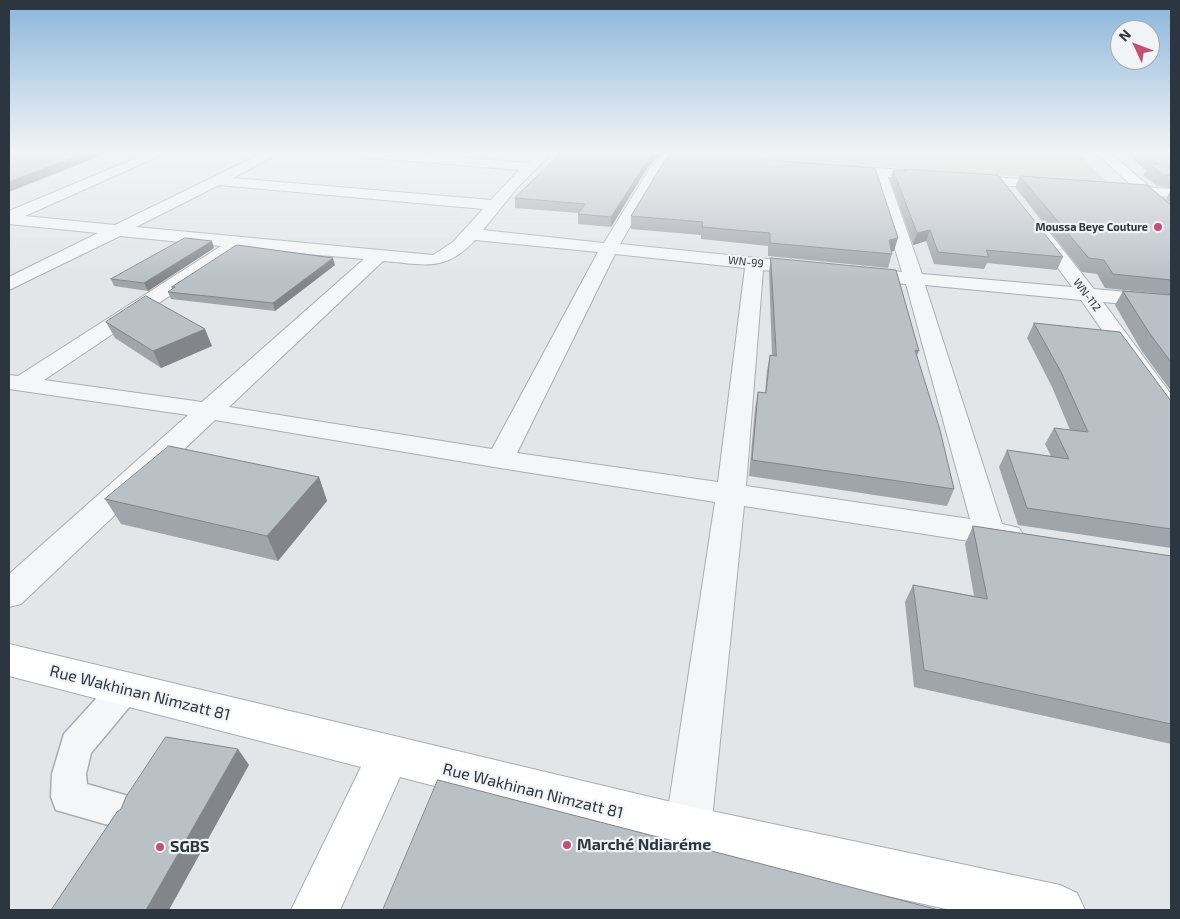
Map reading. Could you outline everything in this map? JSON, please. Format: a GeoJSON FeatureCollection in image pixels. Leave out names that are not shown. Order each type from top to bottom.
{"type":"FeatureCollection","features":[{"type":"Feature","properties":{"kind":"street"},"geometry":{"type":"LineString","coordinates":[[9,218],[61,196]]}},
{"type":"Feature","properties":{"kind":"street"},"geometry":{"type":"LineString","coordinates":[[9,284],[187,196]]}},
{"type":"Feature","properties":{"kind":"street"},"geometry":{"type":"LineString","coordinates":[[389,196],[494,205]]}},
{"type":"Feature","properties":{"kind":"street"},"geometry":{"type":"LineString","coordinates":[[9,218],[115,231],[428,260],[442,259],[470,234],[502,196]]}},
{"type":"Feature","properties":{"kind":"street"},"geometry":{"type":"LineString","coordinates":[[500,459],[608,248],[640,196]]}},
{"type":"Feature","properties":{"kind":"street"},"geometry":{"type":"LineString","coordinates":[[886,196],[914,279],[990,534]]}},
{"type":"Feature","properties":{"kind":"street","name":"WN-112"},"geometry":{"type":"LineString","coordinates":[[1011,196],[1088,295],[1171,412]]}},
{"type":"Feature","properties":{"kind":"street"},"geometry":{"type":"LineString","coordinates":[[1152,196],[1171,213]]}},
{"type":"Feature","properties":{"kind":"street","name":"WN-99"},"geometry":{"type":"LineString","coordinates":[[470,234],[824,270]]}},
{"type":"Feature","properties":{"kind":"street"},"geometry":{"type":"LineString","coordinates":[[15,383],[238,243]]}},
{"type":"Feature","properties":{"kind":"street"},"geometry":{"type":"LineString","coordinates":[[9,594],[378,256]]}},
{"type":"Feature","properties":{"kind":"street"},"geometry":{"type":"LineString","coordinates":[[688,829],[731,494],[754,264]]}},
{"type":"Feature","properties":{"kind":"street"},"geometry":{"type":"LineString","coordinates":[[844,272],[1171,302]]}},
{"type":"Feature","properties":{"kind":"street"},"geometry":{"type":"LineString","coordinates":[[15,383],[209,411],[500,459],[1028,540]]}},
{"type":"Feature","properties":{"kind":"street","name":"Rue Wakhinan Nimzatt 81"},"geometry":{"type":"LineString","coordinates":[[9,660],[388,756],[688,829],[1060,910]]}},
{"type":"Feature","properties":{"kind":"street"},"geometry":{"type":"LineString","coordinates":[[315,910],[388,756]]}},
{"type":"Feature","properties":{"kind":"lane"},"geometry":{"type":"LineString","coordinates":[[122,811],[69,797],[69,774],[76,745],[125,689]]}},
{"type":"Feature","properties":{"kind":"building"},"geometry":{"type":"Polygon","coordinates":[[[517,196],[625,196],[611,217],[578,214],[585,204],[515,198],[517,196]]]}},
{"type":"Feature","properties":{"kind":"building"},"geometry":{"type":"Polygon","coordinates":[[[643,196],[884,196],[898,238],[889,240],[892,254],[770,243],[770,233],[702,227],[703,222],[631,216],[643,196]]]}},
{"type":"Feature","properties":{"kind":"building"},"geometry":{"type":"Polygon","coordinates":[[[903,196],[1015,196],[1063,257],[986,250],[989,257],[938,252],[930,230],[917,233],[903,196]]]}},
{"type":"Feature","properties":{"kind":"building"},"geometry":{"type":"Polygon","coordinates":[[[1037,196],[1160,196],[1171,205],[1171,280],[1113,274],[1104,260],[1089,258],[1037,196]]]}},
{"type":"Feature","properties":{"kind":"building"},"geometry":{"type":"Polygon","coordinates":[[[185,238],[212,241],[144,283],[111,279],[185,238]]]}},
{"type":"Feature","properties":{"kind":"building"},"geometry":{"type":"Polygon","coordinates":[[[237,245],[333,258],[273,303],[168,292],[175,287],[172,287],[237,245]]]}},
{"type":"Feature","properties":{"kind":"building"},"geometry":{"type":"Polygon","coordinates":[[[771,258],[896,270],[919,351],[915,350],[940,430],[954,489],[752,460],[758,392],[766,393],[770,355],[776,356],[771,258]]]}},
{"type":"Feature","properties":{"kind":"building"},"geometry":{"type":"Polygon","coordinates":[[[1123,291],[1171,295],[1171,362],[1150,334],[1123,291]]]}},
{"type":"Feature","properties":{"kind":"building"},"geometry":{"type":"Polygon","coordinates":[[[146,296],[205,329],[153,351],[106,322],[146,296]]]}},
{"type":"Feature","properties":{"kind":"building"},"geometry":{"type":"Polygon","coordinates":[[[1034,323],[1120,332],[1171,401],[1171,529],[1027,508],[1007,450],[1069,459],[1054,428],[1088,432],[1061,372],[1034,323]]]}},
{"type":"Feature","properties":{"kind":"building"},"geometry":{"type":"Polygon","coordinates":[[[169,446],[319,477],[267,536],[105,499],[169,446]]]}},
{"type":"Feature","properties":{"kind":"building"},"geometry":{"type":"Polygon","coordinates":[[[973,526],[1171,556],[1171,724],[924,670],[913,585],[987,599],[973,526]]]}},
{"type":"Feature","properties":{"kind":"building"},"geometry":{"type":"Polygon","coordinates":[[[166,737],[238,749],[146,910],[51,910],[117,812],[121,809],[126,797],[166,737]]]}},
{"type":"Feature","properties":{"kind":"building","name":"Marché Ndiaréme"},"geometry":{"type":"Polygon","coordinates":[[[438,780],[939,910],[383,910],[438,780]]]}},
{"type":"Feature","properties":{"kind":"place","name":"Moussa Beye Couture"},"geometry":{"type":"Point","coordinates":[1158,227]}},
{"type":"Feature","properties":{"kind":"place","name":"Marché Ndiaréme"},"geometry":{"type":"Point","coordinates":[567,845]}},
{"type":"Feature","properties":{"kind":"place","name":"SGBS"},"geometry":{"type":"Point","coordinates":[160,847]}}]}
